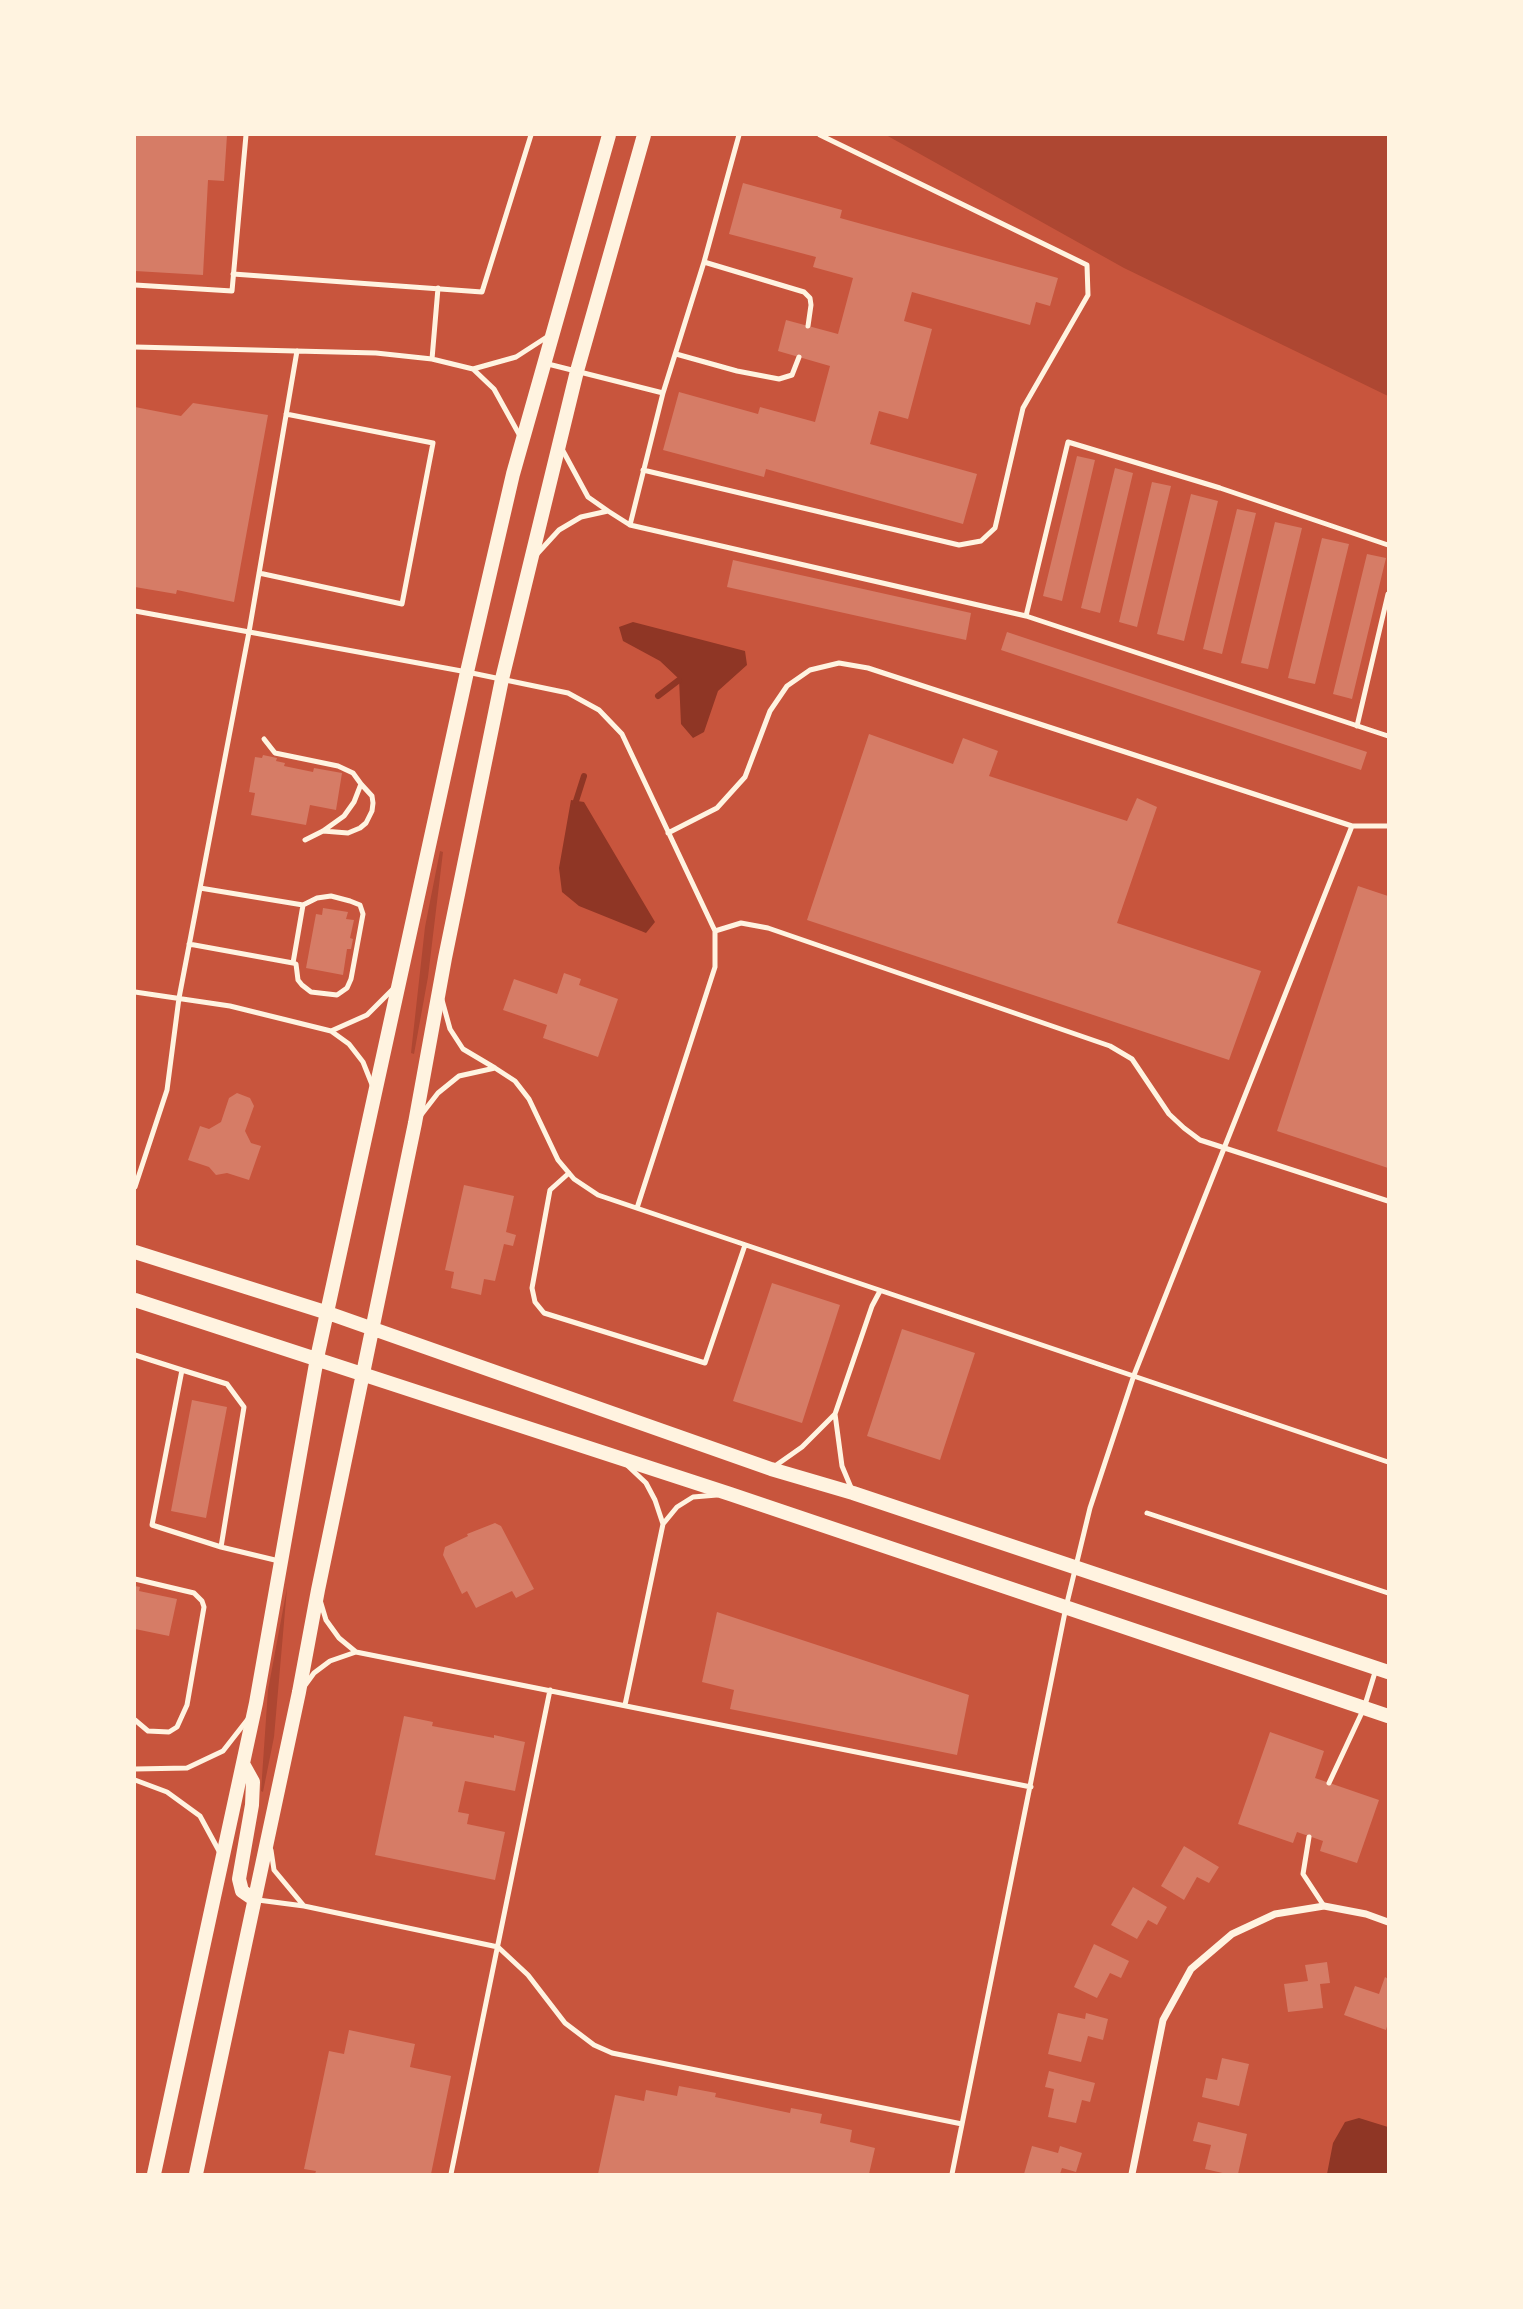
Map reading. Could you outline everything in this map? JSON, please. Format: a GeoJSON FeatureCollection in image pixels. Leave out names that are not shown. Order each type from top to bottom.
{"type":"FeatureCollection","features":[{"type":"Feature","properties":{"kind":"main road"},"geometry":{"type":"LineString","coordinates":[[154,2174],[254,1711],[317,1358],[467,672],[522,440],[609,135]]}},
{"type":"Feature","properties":{"kind":"main road"},"geometry":{"type":"LineString","coordinates":[[196,2174],[299,1692],[502,679],[559,442],[644,135]]}},
{"type":"Feature","properties":{"kind":"main road"},"geometry":{"type":"LineString","coordinates":[[135,1252],[328,1313],[771,1469],[853,1493],[1382,1670]]}},
{"type":"Feature","properties":{"kind":"main road"},"geometry":{"type":"LineString","coordinates":[[135,1300],[730,1494],[1388,1716]]}},
{"type":"Feature","properties":{"kind":"main road"},"geometry":{"type":"LineString","coordinates":[[243,1765],[253,1782],[252,1805],[239,1879],[242,1891],[255,1900]]}},
{"type":"Feature","properties":{"kind":"street"},"geometry":{"type":"LineString","coordinates":[[1132,2174],[1163,2020],[1191,1969],[1231,1934],[1275,1914],[1324,1906],[1366,1914],[1388,1922]]}},
{"type":"Feature","properties":{"kind":"lane"},"geometry":{"type":"LineString","coordinates":[[135,285],[232,291],[246,135]]}},
{"type":"Feature","properties":{"kind":"lane"},"geometry":{"type":"LineString","coordinates":[[233,274],[482,292],[531,135]]}},
{"type":"Feature","properties":{"kind":"lane"},"geometry":{"type":"LineString","coordinates":[[629,525],[663,393],[704,262],[739,135]]}},
{"type":"Feature","properties":{"kind":"lane"},"geometry":{"type":"LineString","coordinates":[[643,470],[959,545],[981,541],[995,528],[1023,408],[1088,295],[1087,265],[820,135]]}},
{"type":"Feature","properties":{"kind":"lane"},"geometry":{"type":"LineString","coordinates":[[704,262],[804,292],[810,298],[811,305],[807,326]]}},
{"type":"Feature","properties":{"kind":"lane"},"geometry":{"type":"LineString","coordinates":[[432,359],[438,288]]}},
{"type":"Feature","properties":{"kind":"lane"},"geometry":{"type":"LineString","coordinates":[[135,347],[376,353],[432,359],[473,369],[516,357],[553,333]]}},
{"type":"Feature","properties":{"kind":"lane"},"geometry":{"type":"LineString","coordinates":[[135,1187],[167,1090],[178,998],[249,632],[297,351]]}},
{"type":"Feature","properties":{"kind":"lane"},"geometry":{"type":"LineString","coordinates":[[676,354],[737,371],[779,379],[792,375],[799,357]]}},
{"type":"Feature","properties":{"kind":"lane"},"geometry":{"type":"LineString","coordinates":[[544,363],[663,393]]}},
{"type":"Feature","properties":{"kind":"lane"},"geometry":{"type":"LineString","coordinates":[[473,369],[494,389],[522,440]]}},
{"type":"Feature","properties":{"kind":"lane"},"geometry":{"type":"LineString","coordinates":[[259,573],[402,604],[433,443],[286,414]]}},
{"type":"Feature","properties":{"kind":"lane"},"geometry":{"type":"LineString","coordinates":[[559,442],[588,497],[629,525],[1026,616],[1388,736]]}},
{"type":"Feature","properties":{"kind":"lane"},"geometry":{"type":"LineString","coordinates":[[1026,616],[1068,442],[1220,488],[1388,545]]}},
{"type":"Feature","properties":{"kind":"lane"},"geometry":{"type":"LineString","coordinates":[[530,561],[559,530],[581,517],[608,511]]}},
{"type":"Feature","properties":{"kind":"lane"},"geometry":{"type":"LineString","coordinates":[[1357,726],[1388,594]]}},
{"type":"Feature","properties":{"kind":"lane"},"geometry":{"type":"LineString","coordinates":[[135,611],[568,693],[598,710],[622,734],[715,931],[715,967],[636,1208]]}},
{"type":"Feature","properties":{"kind":"lane"},"geometry":{"type":"LineString","coordinates":[[668,833],[717,808],[745,777],[770,711],[787,686],[810,670],[839,663],[868,668],[1352,826],[1388,826]]}},
{"type":"Feature","properties":{"kind":"lane"},"geometry":{"type":"LineString","coordinates":[[264,740],[275,753],[338,766],[353,773],[372,796],[372,811],[360,828],[348,833],[323,831]]}},
{"type":"Feature","properties":{"kind":"lane"},"geometry":{"type":"LineString","coordinates":[[305,840],[344,816],[354,802],[361,784]]}},
{"type":"Feature","properties":{"kind":"lane"},"geometry":{"type":"LineString","coordinates":[[953,2174],[1066,1607],[1090,1508],[1134,1375],[1352,826]]}},
{"type":"Feature","properties":{"kind":"lane"},"geometry":{"type":"LineString","coordinates":[[189,944],[296,964],[298,980],[306,989],[332,996],[343,992],[351,979],[363,920],[360,905],[325,896],[303,905],[200,888]]}},
{"type":"Feature","properties":{"kind":"lane"},"geometry":{"type":"LineString","coordinates":[[293,963],[303,905]]}},
{"type":"Feature","properties":{"kind":"lane"},"geometry":{"type":"LineString","coordinates":[[715,931],[741,923],[768,928],[1110,1046],[1132,1059],[1169,1114],[1200,1140],[1388,1201]]}},
{"type":"Feature","properties":{"kind":"lane"},"geometry":{"type":"LineString","coordinates":[[331,1031],[366,1015],[400,981]]}},
{"type":"Feature","properties":{"kind":"lane"},"geometry":{"type":"LineString","coordinates":[[135,992],[230,1006],[331,1031],[349,1044],[363,1062],[376,1093]]}},
{"type":"Feature","properties":{"kind":"lane"},"geometry":{"type":"LineString","coordinates":[[439,992],[450,1029],[463,1049],[515,1081],[529,1100],[558,1160],[574,1179],[598,1195],[1388,1462]]}},
{"type":"Feature","properties":{"kind":"lane"},"geometry":{"type":"LineString","coordinates":[[415,1123],[438,1093],[459,1076],[495,1068]]}},
{"type":"Feature","properties":{"kind":"lane"},"geometry":{"type":"LineString","coordinates":[[569,1173],[550,1190],[534,1276],[532,1288],[535,1302],[544,1313],[705,1363],[745,1245]]}},
{"type":"Feature","properties":{"kind":"lane"},"geometry":{"type":"LineString","coordinates":[[771,1469],[802,1447],[835,1414],[872,1306],[880,1291]]}},
{"type":"Feature","properties":{"kind":"lane"},"geometry":{"type":"LineString","coordinates":[[135,1355],[227,1384],[244,1407],[221,1547]]}},
{"type":"Feature","properties":{"kind":"lane"},"geometry":{"type":"LineString","coordinates":[[182,1370],[152,1525],[221,1547],[281,1562]]}},
{"type":"Feature","properties":{"kind":"lane"},"geometry":{"type":"LineString","coordinates":[[835,1414],[842,1466],[853,1493]]}},
{"type":"Feature","properties":{"kind":"lane"},"geometry":{"type":"LineString","coordinates":[[624,1461],[646,1483],[663,1524]]}},
{"type":"Feature","properties":{"kind":"lane"},"geometry":{"type":"LineString","coordinates":[[625,1705],[663,1524],[677,1507],[693,1497],[730,1494]]}},
{"type":"Feature","properties":{"kind":"lane"},"geometry":{"type":"LineString","coordinates":[[1147,1513],[1388,1593]]}},
{"type":"Feature","properties":{"kind":"lane"},"geometry":{"type":"LineString","coordinates":[[135,1579],[194,1593],[202,1601],[204,1613],[187,1705],[177,1727],[169,1731],[148,1731],[135,1720]]}},
{"type":"Feature","properties":{"kind":"lane"},"geometry":{"type":"LineString","coordinates":[[318,1590],[326,1620],[339,1638],[356,1652],[1031,1787]]}},
{"type":"Feature","properties":{"kind":"lane"},"geometry":{"type":"LineString","coordinates":[[299,1692],[314,1674],[330,1661],[356,1652]]}},
{"type":"Feature","properties":{"kind":"lane"},"geometry":{"type":"LineString","coordinates":[[1329,1783],[1382,1670]]}},
{"type":"Feature","properties":{"kind":"lane"},"geometry":{"type":"LineString","coordinates":[[451,2174],[550,1690]]}},
{"type":"Feature","properties":{"kind":"lane"},"geometry":{"type":"LineString","coordinates":[[135,1769],[187,1768],[223,1751],[254,1711]]}},
{"type":"Feature","properties":{"kind":"lane"},"geometry":{"type":"LineString","coordinates":[[135,1780],[167,1792],[201,1816],[224,1859]]}},
{"type":"Feature","properties":{"kind":"lane"},"geometry":{"type":"LineString","coordinates":[[1309,1836],[1303,1874],[1324,1906]]}},
{"type":"Feature","properties":{"kind":"lane"},"geometry":{"type":"LineString","coordinates":[[268,1837],[274,1870],[304,1906]]}},
{"type":"Feature","properties":{"kind":"lane"},"geometry":{"type":"LineString","coordinates":[[255,1900],[304,1906],[498,1947],[528,1975],[565,2023],[594,2045],[612,2053],[962,2124]]}},
{"type":"Feature","properties":{"kind":"shaded area"},"geometry":{"type":"Polygon","coordinates":[[[886,135],[1388,135],[1388,396],[1124,268],[886,135]]]}},
{"type":"Feature","properties":{"kind":"shaded area"},"geometry":{"type":"Polygon","coordinates":[[[633,622],[745,651],[747,665],[718,691],[704,732],[693,738],[681,724],[679,679],[660,661],[623,641],[619,627],[633,622]]]}},
{"type":"Feature","properties":{"kind":"shaded area"},"geometry":{"type":"Polygon","coordinates":[[[571,800],[584,802],[655,922],[646,933],[579,906],[562,892],[559,868],[571,800]]]}},
{"type":"Feature","properties":{"kind":"shaded area"},"geometry":{"type":"Polygon","coordinates":[[[440,851],[443,852],[428,977],[414,1054],[411,1053],[425,927],[440,851]]]}},
{"type":"Feature","properties":{"kind":"shaded area"},"geometry":{"type":"Polygon","coordinates":[[[287,1588],[274,1737],[263,1792],[268,1690],[287,1588]]]}},
{"type":"Feature","properties":{"kind":"shaded area"},"geometry":{"type":"Polygon","coordinates":[[[1359,2118],[1388,2127],[1388,2174],[1327,2174],[1333,2143],[1345,2122],[1359,2118]]]}},
{"type":"Feature","properties":{"kind":"building"},"geometry":{"type":"Polygon","coordinates":[[[135,135],[227,135],[224,181],[208,180],[203,275],[135,271],[135,135]]]}},
{"type":"Feature","properties":{"kind":"building"},"geometry":{"type":"Polygon","coordinates":[[[743,183],[842,210],[840,218],[1058,278],[1050,306],[1036,302],[1030,325],[912,292],[904,321],[932,329],[908,419],[879,411],[870,444],[977,474],[963,524],[766,469],[764,477],[663,450],[679,392],[758,414],[760,407],[815,422],[830,366],[778,351],[786,320],[838,334],[853,278],[813,267],[816,257],[729,234],[743,183]]]}},
{"type":"Feature","properties":{"kind":"building"},"geometry":{"type":"Polygon","coordinates":[[[193,403],[268,415],[234,602],[177,590],[176,594],[135,587],[135,407],[181,416],[193,403]]]}},
{"type":"Feature","properties":{"kind":"building"},"geometry":{"type":"Polygon","coordinates":[[[1077,456],[1095,460],[1062,601],[1043,596],[1077,456]]]}},
{"type":"Feature","properties":{"kind":"building"},"geometry":{"type":"Polygon","coordinates":[[[1115,468],[1133,473],[1100,613],[1081,608],[1115,468]]]}},
{"type":"Feature","properties":{"kind":"building"},"geometry":{"type":"Polygon","coordinates":[[[1152,482],[1171,486],[1137,627],[1119,622],[1152,482]]]}},
{"type":"Feature","properties":{"kind":"building"},"geometry":{"type":"Polygon","coordinates":[[[1191,494],[1218,501],[1184,641],[1157,634],[1191,494]]]}},
{"type":"Feature","properties":{"kind":"building"},"geometry":{"type":"Polygon","coordinates":[[[1237,509],[1256,513],[1222,654],[1203,649],[1237,509]]]}},
{"type":"Feature","properties":{"kind":"building"},"geometry":{"type":"Polygon","coordinates":[[[1275,522],[1302,528],[1268,669],[1241,663],[1275,522]]]}},
{"type":"Feature","properties":{"kind":"building"},"geometry":{"type":"Polygon","coordinates":[[[1322,538],[1349,544],[1315,684],[1288,678],[1322,538]]]}},
{"type":"Feature","properties":{"kind":"building"},"geometry":{"type":"Polygon","coordinates":[[[1367,554],[1386,558],[1352,699],[1333,694],[1367,554]]]}},
{"type":"Feature","properties":{"kind":"building"},"geometry":{"type":"Polygon","coordinates":[[[733,560],[971,613],[966,640],[727,587],[733,560]]]}},
{"type":"Feature","properties":{"kind":"building"},"geometry":{"type":"Polygon","coordinates":[[[1007,632],[1367,752],[1361,770],[1001,650],[1007,632]]]}},
{"type":"Feature","properties":{"kind":"building"},"geometry":{"type":"Polygon","coordinates":[[[869,734],[953,764],[963,738],[998,751],[989,776],[1127,821],[1137,798],[1157,807],[1117,923],[1261,971],[1229,1060],[807,920],[869,734]]]}},
{"type":"Feature","properties":{"kind":"building"},"geometry":{"type":"Polygon","coordinates":[[[263,755],[277,758],[276,761],[285,763],[284,766],[313,772],[314,768],[342,773],[336,810],[310,805],[306,825],[251,815],[255,793],[249,792],[255,757],[262,758],[263,755]]]}},
{"type":"Feature","properties":{"kind":"building"},"geometry":{"type":"Polygon","coordinates":[[[1358,886],[1388,896],[1388,1168],[1277,1131],[1358,886]]]}},
{"type":"Feature","properties":{"kind":"building"},"geometry":{"type":"Polygon","coordinates":[[[323,908],[348,912],[346,919],[354,920],[350,938],[353,939],[351,949],[347,949],[343,975],[306,968],[316,914],[322,915],[323,908]]]}},
{"type":"Feature","properties":{"kind":"building"},"geometry":{"type":"Polygon","coordinates":[[[564,973],[581,979],[579,985],[618,999],[598,1057],[543,1038],[547,1025],[503,1010],[514,979],[557,994],[564,973]]]}},
{"type":"Feature","properties":{"kind":"building"},"geometry":{"type":"Polygon","coordinates":[[[237,1093],[250,1098],[254,1106],[245,1131],[251,1143],[261,1146],[249,1180],[227,1173],[216,1175],[209,1167],[188,1160],[200,1126],[209,1129],[221,1122],[229,1098],[237,1093]]]}},
{"type":"Feature","properties":{"kind":"building"},"geometry":{"type":"Polygon","coordinates":[[[464,1185],[514,1196],[506,1232],[516,1235],[513,1246],[504,1244],[495,1281],[484,1279],[481,1295],[451,1288],[454,1272],[445,1270],[464,1185]]]}},
{"type":"Feature","properties":{"kind":"building"},"geometry":{"type":"Polygon","coordinates":[[[772,1283],[840,1305],[802,1423],[733,1401],[772,1283]]]}},
{"type":"Feature","properties":{"kind":"building"},"geometry":{"type":"Polygon","coordinates":[[[902,1329],[975,1353],[940,1460],[867,1436],[902,1329]]]}},
{"type":"Feature","properties":{"kind":"building"},"geometry":{"type":"Polygon","coordinates":[[[192,1400],[227,1407],[206,1518],[171,1511],[192,1400]]]}},
{"type":"Feature","properties":{"kind":"building"},"geometry":{"type":"Polygon","coordinates":[[[495,1523],[501,1526],[534,1589],[516,1598],[512,1591],[476,1608],[467,1591],[462,1594],[443,1555],[445,1547],[468,1536],[467,1534],[495,1523]]]}},
{"type":"Feature","properties":{"kind":"building"},"geometry":{"type":"Polygon","coordinates":[[[135,1586],[140,1587],[139,1591],[177,1599],[169,1636],[135,1629],[135,1586]]]}},
{"type":"Feature","properties":{"kind":"building"},"geometry":{"type":"Polygon","coordinates":[[[717,1612],[969,1695],[957,1755],[730,1709],[734,1690],[702,1682],[717,1612]]]}},
{"type":"Feature","properties":{"kind":"building"},"geometry":{"type":"Polygon","coordinates":[[[404,1716],[433,1722],[432,1726],[525,1742],[515,1791],[465,1781],[458,1812],[469,1814],[467,1824],[505,1832],[495,1880],[375,1855],[404,1716]]]}},
{"type":"Feature","properties":{"kind":"building"},"geometry":{"type":"Polygon","coordinates":[[[1270,1732],[1324,1751],[1315,1778],[1379,1800],[1357,1863],[1320,1851],[1323,1841],[1297,1832],[1293,1843],[1238,1824],[1270,1732]]]}},
{"type":"Feature","properties":{"kind":"building"},"geometry":{"type":"Polygon","coordinates":[[[1184,1846],[1219,1867],[1209,1883],[1197,1877],[1184,1900],[1161,1886],[1184,1846]]]}},
{"type":"Feature","properties":{"kind":"building"},"geometry":{"type":"Polygon","coordinates":[[[1133,1887],[1167,1907],[1157,1925],[1148,1920],[1137,1939],[1111,1925],[1133,1887]]]}},
{"type":"Feature","properties":{"kind":"building"},"geometry":{"type":"Polygon","coordinates":[[[1094,1944],[1129,1961],[1121,1978],[1110,1973],[1097,1998],[1074,1987],[1094,1944]]]}},
{"type":"Feature","properties":{"kind":"building"},"geometry":{"type":"Polygon","coordinates":[[[1327,1962],[1330,1983],[1320,1984],[1323,2008],[1288,2012],[1284,1984],[1308,1981],[1305,1965],[1327,1962]]]}},
{"type":"Feature","properties":{"kind":"building"},"geometry":{"type":"Polygon","coordinates":[[[1385,1977],[1388,1979],[1386,2030],[1344,2015],[1355,1986],[1379,1994],[1385,1977]]]}},
{"type":"Feature","properties":{"kind":"building"},"geometry":{"type":"Polygon","coordinates":[[[1058,2013],[1085,2019],[1086,2013],[1108,2019],[1103,2040],[1088,2036],[1081,2062],[1048,2054],[1058,2013]]]}},
{"type":"Feature","properties":{"kind":"building"},"geometry":{"type":"Polygon","coordinates":[[[349,2030],[415,2044],[410,2067],[451,2076],[431,2174],[315,2174],[316,2171],[304,2169],[329,2051],[344,2054],[349,2030]]]}},
{"type":"Feature","properties":{"kind":"building"},"geometry":{"type":"Polygon","coordinates":[[[1222,2058],[1249,2064],[1239,2106],[1202,2097],[1206,2078],[1217,2080],[1222,2058]]]}},
{"type":"Feature","properties":{"kind":"building"},"geometry":{"type":"Polygon","coordinates":[[[1049,2071],[1095,2083],[1090,2102],[1082,2100],[1076,2123],[1048,2117],[1054,2089],[1045,2087],[1049,2071]]]}},
{"type":"Feature","properties":{"kind":"building"},"geometry":{"type":"Polygon","coordinates":[[[679,2086],[716,2093],[715,2097],[790,2113],[791,2108],[822,2114],[820,2123],[852,2130],[850,2142],[875,2148],[869,2174],[598,2174],[615,2095],[644,2101],[646,2090],[677,2096],[679,2086]]]}},
{"type":"Feature","properties":{"kind":"building"},"geometry":{"type":"Polygon","coordinates":[[[1198,2122],[1247,2134],[1238,2174],[1205,2169],[1211,2145],[1193,2141],[1198,2122]]]}},
{"type":"Feature","properties":{"kind":"building"},"geometry":{"type":"Polygon","coordinates":[[[1032,2146],[1058,2153],[1060,2146],[1082,2153],[1076,2172],[1062,2168],[1060,2174],[1024,2174],[1032,2146]]]}},
{"type":"Feature","properties":{"kind":"waterway"},"geometry":{"type":"LineString","coordinates":[[658,696],[679,680]]}},
{"type":"Feature","properties":{"kind":"waterway"},"geometry":{"type":"LineString","coordinates":[[576,801],[584,776]]}}]}
